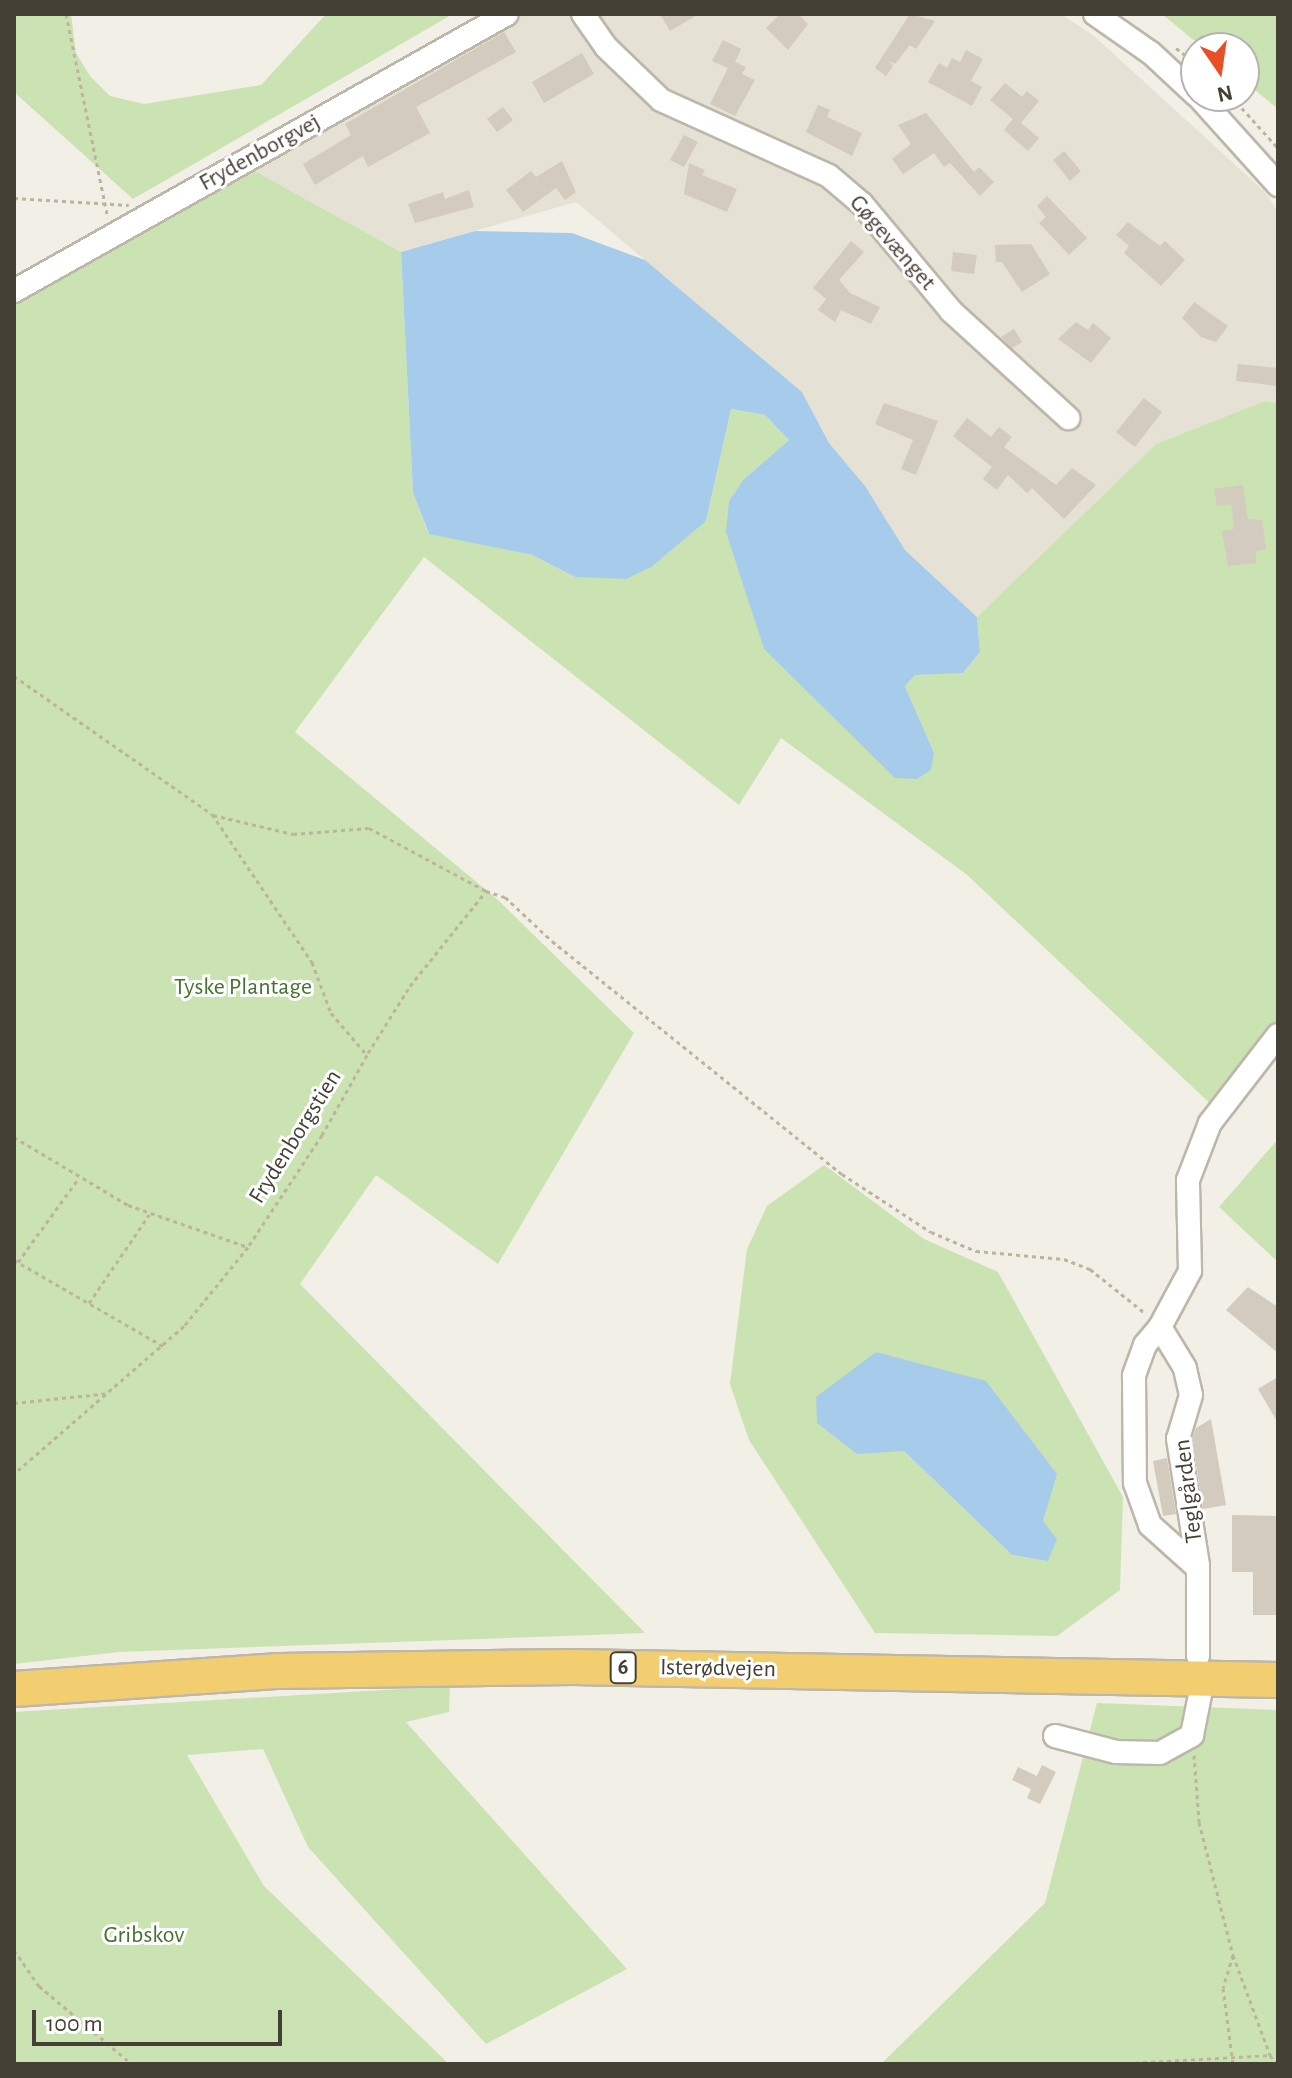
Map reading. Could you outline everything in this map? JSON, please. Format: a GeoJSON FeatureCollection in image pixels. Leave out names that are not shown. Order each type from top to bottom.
{"type":"FeatureCollection","features":[{"type":"Feature","properties":{"kind":"highway","name":"Isterødvejen"},"geometry":{"type":"LineString","coordinates":[[14,1689],[279,1671],[573,1667],[1278,1680]]}},
{"type":"Feature","properties":{"kind":"highway"},"geometry":{"type":"LineString","coordinates":[[1233,1679],[1278,1670]]}},
{"type":"Feature","properties":{"kind":"street","name":"Frydenborgvej"},"geometry":{"type":"LineString","coordinates":[[14,291],[507,14]]}},
{"type":"Feature","properties":{"kind":"street","name":"Gøgevænget"},"geometry":{"type":"LineString","coordinates":[[583,14],[606,47],[661,100],[829,176],[862,204],[951,311],[1068,418]]}},
{"type":"Feature","properties":{"kind":"street"},"geometry":{"type":"LineString","coordinates":[[1095,14],[1151,53],[1180,79]]}},
{"type":"Feature","properties":{"kind":"street"},"geometry":{"type":"LineString","coordinates":[[1212,112],[1278,185]]}},
{"type":"Feature","properties":{"kind":"street"},"geometry":{"type":"LineString","coordinates":[[1198,1568],[1150,1525],[1135,1483],[1134,1376],[1145,1345],[1160,1327],[1190,1271],[1188,1180],[1210,1123],[1278,1035]]}},
{"type":"Feature","properties":{"kind":"street","name":"Teglgården"},"geometry":{"type":"LineString","coordinates":[[1160,1327],[1185,1368],[1191,1395],[1178,1439],[1198,1568],[1198,1656]]}},
{"type":"Feature","properties":{"kind":"street"},"geometry":{"type":"LineString","coordinates":[[1055,1736],[1116,1752],[1160,1753],[1192,1735],[1200,1695]]}},
{"type":"Feature","properties":{"kind":"path"},"geometry":{"type":"LineString","coordinates":[[66,14],[108,219]]}},
{"type":"Feature","properties":{"kind":"path"},"geometry":{"type":"LineString","coordinates":[[1245,112],[1278,148]]}},
{"type":"Feature","properties":{"kind":"path"},"geometry":{"type":"LineString","coordinates":[[14,198],[104,200],[132,205]]}},
{"type":"Feature","properties":{"kind":"path","name":"Frydenborgstien"},"geometry":{"type":"LineString","coordinates":[[14,676],[212,814],[312,962],[331,1013],[367,1055],[322,1135],[248,1247],[163,1346],[112,1393],[14,1474]]}},
{"type":"Feature","properties":{"kind":"path"},"geometry":{"type":"LineString","coordinates":[[212,814],[293,834],[369,828],[486,891],[505,897],[552,941],[842,1174],[931,1232],[976,1251],[1064,1259],[1090,1269],[1160,1327]]}},
{"type":"Feature","properties":{"kind":"path"},"geometry":{"type":"LineString","coordinates":[[367,1055],[410,986],[486,891]]}},
{"type":"Feature","properties":{"kind":"path"},"geometry":{"type":"LineString","coordinates":[[14,1137],[78,1179],[149,1215],[248,1247]]}},
{"type":"Feature","properties":{"kind":"path"},"geometry":{"type":"LineString","coordinates":[[78,1179],[16,1261],[163,1346]]}},
{"type":"Feature","properties":{"kind":"path"},"geometry":{"type":"LineString","coordinates":[[89,1303],[149,1215]]}},
{"type":"Feature","properties":{"kind":"path"},"geometry":{"type":"LineString","coordinates":[[14,1403],[112,1393]]}},
{"type":"Feature","properties":{"kind":"path"},"geometry":{"type":"LineString","coordinates":[[1192,1735],[1199,1822],[1233,1955],[1276,2064]]}},
{"type":"Feature","properties":{"kind":"path"},"geometry":{"type":"LineString","coordinates":[[14,1950],[39,1986],[132,2064]]}},
{"type":"Feature","properties":{"kind":"path"},"geometry":{"type":"LineString","coordinates":[[1233,1955],[1223,1988],[1236,2057],[1233,2064]]}},
{"type":"Feature","properties":{"kind":"path"},"geometry":{"type":"LineString","coordinates":[[1111,2064],[1270,2055]]}},
{"type":"Feature","properties":{"kind":"shaded area"},"geometry":{"type":"Polygon","coordinates":[[[522,14],[1061,14],[1094,36],[1265,192],[1278,212],[1278,403],[1265,401],[1156,444],[977,617],[905,550],[865,486],[829,443],[802,392],[576,202],[401,252],[253,170],[522,14]]]}},
{"type":"Feature","properties":{"kind":"green space"},"geometry":{"type":"Polygon","coordinates":[[[14,14],[71,14],[76,53],[90,76],[110,96],[144,104],[261,85],[326,14],[453,14],[133,199],[14,92],[14,14]]]}},
{"type":"Feature","properties":{"kind":"green space"},"geometry":{"type":"Polygon","coordinates":[[[1162,14],[1278,14],[1278,109],[1260,94],[1260,32],[1184,32],[1162,14]]]}},
{"type":"Feature","properties":{"kind":"green space","name":"Tyske Plantage"},"geometry":{"type":"Polygon","coordinates":[[[253,170],[401,252],[413,493],[428,533],[532,555],[575,577],[706,521],[731,409],[765,415],[789,440],[743,480],[729,501],[764,648],[934,753],[905,686],[915,675],[964,672],[980,652],[977,617],[1156,444],[1265,401],[1278,403],[1278,1026],[1216,1109],[966,874],[781,738],[739,805],[424,557],[295,732],[497,899],[634,1033],[498,1264],[376,1175],[300,1284],[645,1633],[119,1652],[14,1664],[14,299],[253,170]]]}},
{"type":"Feature","properties":{"kind":"green space"},"geometry":{"type":"Polygon","coordinates":[[[1278,1139],[1278,1262],[1219,1207],[1278,1139]]]}},
{"type":"Feature","properties":{"kind":"green space"},"geometry":{"type":"Polygon","coordinates":[[[824,1165],[924,1239],[998,1272],[1123,1497],[1120,1590],[1057,1636],[875,1633],[749,1440],[730,1384],[747,1249],[767,1206],[824,1165]],[[904,1451],[1012,1555],[1048,1561],[904,1451]]]}},
{"type":"Feature","properties":{"kind":"green space","name":"Gribskov"},"geometry":{"type":"Polygon","coordinates":[[[450,1686],[449,1712],[406,1722],[627,1969],[486,2044],[308,1847],[263,1749],[187,1755],[264,1886],[449,2064],[14,2064],[14,1712],[450,1686]]]}},
{"type":"Feature","properties":{"kind":"green space"},"geometry":{"type":"Polygon","coordinates":[[[1097,1703],[1278,1710],[1278,2064],[881,2064],[1045,1903],[1097,1703]]]}},
{"type":"Feature","properties":{"kind":"water"},"geometry":{"type":"Polygon","coordinates":[[[475,231],[572,233],[645,260],[802,392],[829,443],[865,486],[905,550],[977,617],[980,652],[963,673],[915,675],[905,686],[934,753],[931,770],[917,779],[895,778],[764,649],[726,532],[729,501],[743,480],[789,440],[765,415],[731,409],[706,521],[651,567],[626,579],[575,577],[532,555],[429,534],[413,493],[401,252],[475,231]]]}},
{"type":"Feature","properties":{"kind":"water"},"geometry":{"type":"Polygon","coordinates":[[[876,1352],[986,1381],[1057,1474],[1043,1521],[1057,1539],[1048,1561],[1012,1555],[904,1451],[857,1454],[817,1423],[816,1397],[876,1352]]]}},
{"type":"Feature","properties":{"kind":"building"},"geometry":{"type":"Polygon","coordinates":[[[660,14],[699,14],[670,31],[660,14]]]}},
{"type":"Feature","properties":{"kind":"building"},"geometry":{"type":"Polygon","coordinates":[[[780,14],[798,14],[808,24],[788,50],[766,28],[780,14]]]}},
{"type":"Feature","properties":{"kind":"building"},"geometry":{"type":"Polygon","coordinates":[[[910,14],[935,21],[916,49],[910,45],[895,64],[889,61],[893,66],[886,76],[875,68],[910,14]]]}},
{"type":"Feature","properties":{"kind":"building"},"geometry":{"type":"Polygon","coordinates":[[[504,32],[516,52],[416,107],[430,133],[368,167],[363,156],[315,185],[303,164],[351,135],[345,124],[504,32]]]}},
{"type":"Feature","properties":{"kind":"building"},"geometry":{"type":"Polygon","coordinates":[[[723,40],[741,49],[735,62],[746,67],[742,74],[755,80],[735,116],[710,104],[728,68],[712,61],[723,40]]]}},
{"type":"Feature","properties":{"kind":"building"},"geometry":{"type":"Polygon","coordinates":[[[966,50],[983,59],[971,81],[982,87],[972,106],[928,82],[939,63],[947,68],[952,58],[960,62],[966,50]]]}},
{"type":"Feature","properties":{"kind":"building"},"geometry":{"type":"Polygon","coordinates":[[[582,53],[594,74],[544,103],[532,82],[582,53]]]}},
{"type":"Feature","properties":{"kind":"building"},"geometry":{"type":"Polygon","coordinates":[[[1005,83],[1022,97],[1027,91],[1039,101],[1021,123],[1039,138],[1028,151],[1004,130],[1013,119],[990,100],[1005,83]]]}},
{"type":"Feature","properties":{"kind":"building"},"geometry":{"type":"Polygon","coordinates":[[[818,105],[830,110],[827,117],[862,133],[852,156],[806,132],[818,105]]]}},
{"type":"Feature","properties":{"kind":"building"},"geometry":{"type":"Polygon","coordinates":[[[503,107],[513,120],[497,132],[487,119],[503,107]]]}},
{"type":"Feature","properties":{"kind":"building"},"geometry":{"type":"Polygon","coordinates":[[[926,113],[974,172],[979,167],[994,182],[980,196],[950,163],[944,167],[934,153],[903,174],[892,159],[911,144],[898,125],[926,113]]]}},
{"type":"Feature","properties":{"kind":"building"},"geometry":{"type":"Polygon","coordinates":[[[684,135],[698,142],[684,167],[670,160],[684,135]]]}},
{"type":"Feature","properties":{"kind":"building"},"geometry":{"type":"Polygon","coordinates":[[[1064,151],[1081,171],[1070,181],[1053,160],[1064,151]]]}},
{"type":"Feature","properties":{"kind":"building"},"geometry":{"type":"Polygon","coordinates":[[[562,161],[576,192],[565,200],[556,188],[523,212],[506,190],[531,171],[536,177],[562,161]]]}},
{"type":"Feature","properties":{"kind":"building"},"geometry":{"type":"Polygon","coordinates":[[[689,163],[705,170],[702,175],[737,189],[727,212],[684,194],[689,163]]]}},
{"type":"Feature","properties":{"kind":"building"},"geometry":{"type":"Polygon","coordinates":[[[469,190],[474,207],[415,223],[408,204],[443,192],[445,199],[469,190]]]}},
{"type":"Feature","properties":{"kind":"building"},"geometry":{"type":"Polygon","coordinates":[[[1047,196],[1087,238],[1069,255],[1039,223],[1046,217],[1037,206],[1047,196]]]}},
{"type":"Feature","properties":{"kind":"building"},"geometry":{"type":"Polygon","coordinates":[[[1128,222],[1160,246],[1165,241],[1185,260],[1161,286],[1124,253],[1129,246],[1116,235],[1128,222]]]}},
{"type":"Feature","properties":{"kind":"building"},"geometry":{"type":"Polygon","coordinates":[[[851,241],[864,252],[839,280],[850,293],[880,307],[871,324],[841,310],[835,322],[818,310],[826,299],[813,288],[851,241]]]}},
{"type":"Feature","properties":{"kind":"building"},"geometry":{"type":"Polygon","coordinates":[[[1031,244],[1050,274],[1022,292],[1002,262],[996,262],[995,245],[1031,244]]]}},
{"type":"Feature","properties":{"kind":"building"},"geometry":{"type":"Polygon","coordinates":[[[953,252],[977,255],[974,274],[951,271],[953,252]]]}},
{"type":"Feature","properties":{"kind":"building"},"geometry":{"type":"Polygon","coordinates":[[[1194,302],[1228,326],[1216,342],[1201,337],[1182,318],[1194,302]]]}},
{"type":"Feature","properties":{"kind":"building"},"geometry":{"type":"Polygon","coordinates":[[[1076,322],[1088,330],[1093,323],[1111,338],[1091,363],[1058,339],[1076,322]]]}},
{"type":"Feature","properties":{"kind":"building"},"geometry":{"type":"Polygon","coordinates":[[[1014,329],[1022,342],[1012,348],[1001,337],[1014,329]]]}},
{"type":"Feature","properties":{"kind":"building"},"geometry":{"type":"Polygon","coordinates":[[[1238,364],[1278,368],[1278,386],[1236,381],[1238,364]]]}},
{"type":"Feature","properties":{"kind":"building"},"geometry":{"type":"Polygon","coordinates":[[[1144,398],[1162,412],[1135,447],[1116,432],[1144,398]]]}},
{"type":"Feature","properties":{"kind":"building"},"geometry":{"type":"Polygon","coordinates":[[[884,403],[938,421],[916,475],[901,469],[913,440],[875,424],[884,403]]]}},
{"type":"Feature","properties":{"kind":"building"},"geometry":{"type":"Polygon","coordinates":[[[967,418],[991,437],[999,427],[1012,437],[1004,447],[1056,485],[1072,468],[1096,485],[1064,519],[1032,488],[1027,493],[1008,475],[997,490],[983,479],[992,467],[953,436],[967,418]]]}},
{"type":"Feature","properties":{"kind":"building"},"geometry":{"type":"Polygon","coordinates":[[[1243,485],[1248,519],[1262,520],[1266,549],[1256,551],[1256,563],[1228,566],[1222,531],[1234,529],[1231,504],[1217,506],[1214,489],[1243,485]]]}},
{"type":"Feature","properties":{"kind":"building"},"geometry":{"type":"Polygon","coordinates":[[[1248,1287],[1278,1307],[1278,1353],[1226,1310],[1248,1287]]]}},
{"type":"Feature","properties":{"kind":"building"},"geometry":{"type":"Polygon","coordinates":[[[1278,1377],[1278,1423],[1258,1389],[1278,1377]]]}},
{"type":"Feature","properties":{"kind":"building"},"geometry":{"type":"Polygon","coordinates":[[[1211,1419],[1226,1505],[1203,1509],[1192,1440],[1196,1428],[1211,1419]]]}},
{"type":"Feature","properties":{"kind":"building"},"geometry":{"type":"Polygon","coordinates":[[[1167,1458],[1176,1514],[1163,1516],[1153,1461],[1167,1458]]]}},
{"type":"Feature","properties":{"kind":"building"},"geometry":{"type":"Polygon","coordinates":[[[1232,1515],[1278,1516],[1278,1615],[1253,1615],[1253,1572],[1232,1572],[1232,1515]]]}},
{"type":"Feature","properties":{"kind":"building"},"geometry":{"type":"Polygon","coordinates":[[[1042,1765],[1056,1772],[1040,1804],[1027,1798],[1031,1789],[1012,1780],[1018,1767],[1037,1776],[1042,1765]]]}}]}
